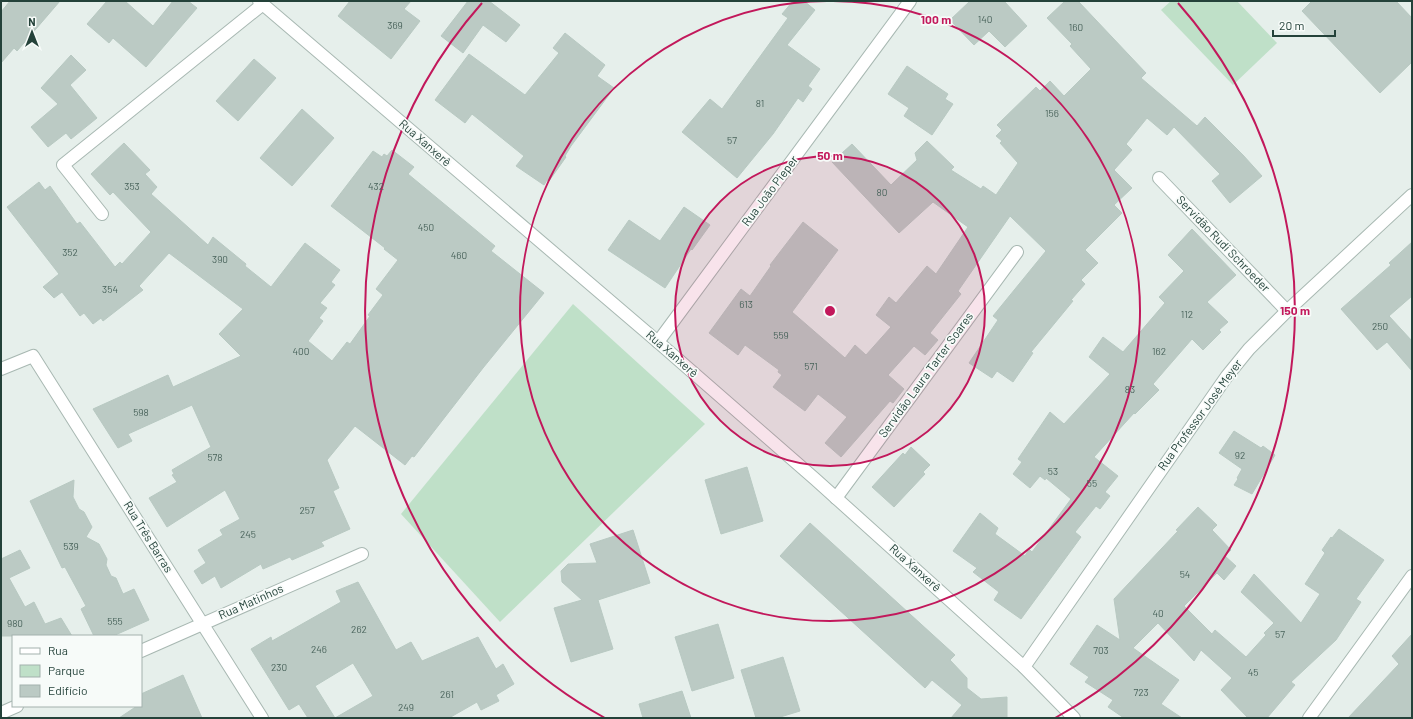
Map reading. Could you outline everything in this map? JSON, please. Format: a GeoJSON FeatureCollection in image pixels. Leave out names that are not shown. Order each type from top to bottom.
{"type":"FeatureCollection","features":[{"type":"Feature","properties":{"kind":"street","name":"Rua João Pieper"},"geometry":{"type":"LineString","coordinates":[[658,342],[910,1]]}},
{"type":"Feature","properties":{"kind":"street","name":"Rua Xanxerê"},"geometry":{"type":"LineString","coordinates":[[261,3],[658,342],[836,498],[1024,666],[1074,718]]}},
{"type":"Feature","properties":{"kind":"street"},"geometry":{"type":"LineString","coordinates":[[102,214],[64,166],[261,3]]}},
{"type":"Feature","properties":{"kind":"street","name":"Servidão Rudi Schroeder"},"geometry":{"type":"LineString","coordinates":[[1158,178],[1287,311]]}},
{"type":"Feature","properties":{"kind":"street","name":"Rua Professor José Meyer"},"geometry":{"type":"LineString","coordinates":[[1024,666],[1227,376],[1249,349],[1287,311],[1412,195]]}},
{"type":"Feature","properties":{"kind":"street","name":"Servidão Laura Tarter Soares"},"geometry":{"type":"LineString","coordinates":[[836,498],[1017,252]]}},
{"type":"Feature","properties":{"kind":"street","name":"Rua Três Barras"},"geometry":{"type":"LineString","coordinates":[[1,369],[33,356],[262,718]]}},
{"type":"Feature","properties":{"kind":"street","name":"Rua Matinhos"},"geometry":{"type":"LineString","coordinates":[[142,651],[362,554]]}},
{"type":"Feature","properties":{"kind":"street"},"geometry":{"type":"LineString","coordinates":[[1309,718],[1412,576]]}},
{"type":"Feature","properties":{"kind":"street"},"geometry":{"type":"LineString","coordinates":[[1,713],[14,707]]}},
{"type":"Feature","properties":{"kind":"green space"},"geometry":{"type":"Polygon","coordinates":[[[1171,1],[1237,1],[1277,43],[1233,85],[1161,10],[1171,1]]]}},
{"type":"Feature","properties":{"kind":"green space"},"geometry":{"type":"Polygon","coordinates":[[[573,304],[705,424],[500,622],[401,514],[573,304]]]}},
{"type":"Feature","properties":{"kind":"building"},"geometry":{"type":"Polygon","coordinates":[[[10,1],[60,1],[17,51],[14,48],[1,63],[1,12],[10,1]]]}},
{"type":"Feature","properties":{"kind":"building"},"geometry":{"type":"Polygon","coordinates":[[[107,1],[125,1],[153,26],[173,1],[188,1],[197,8],[146,67],[113,38],[109,43],[87,24],[107,1]]]}},
{"type":"Feature","properties":{"kind":"building"},"geometry":{"type":"Polygon","coordinates":[[[350,1],[411,1],[404,9],[420,21],[391,59],[338,16],[350,1]]]}},
{"type":"Feature","properties":{"kind":"building"},"geometry":{"type":"Polygon","coordinates":[[[468,1],[489,1],[520,25],[506,42],[483,25],[463,53],[441,36],[468,1]]]}},
{"type":"Feature","properties":{"kind":"building"},"geometry":{"type":"Polygon","coordinates":[[[793,1],[804,1],[815,10],[787,45],[820,69],[808,86],[812,89],[803,102],[798,98],[773,134],[737,178],[682,132],[710,99],[722,109],[788,18],[782,14],[793,1]]]}},
{"type":"Feature","properties":{"kind":"building"},"geometry":{"type":"Polygon","coordinates":[[[970,1],[1004,1],[1027,26],[1005,47],[989,31],[974,45],[950,20],[970,1]]]}},
{"type":"Feature","properties":{"kind":"building"},"geometry":{"type":"Polygon","coordinates":[[[1065,1],[1078,1],[1146,73],[1141,78],[1197,126],[1205,117],[1262,176],[1230,203],[1212,181],[1220,174],[1174,127],[1167,135],[1147,118],[1126,144],[1132,150],[1114,170],[1132,188],[1114,205],[1122,213],[1085,250],[1098,263],[1081,280],[1085,284],[1031,352],[1033,353],[1013,382],[997,371],[992,378],[969,363],[998,320],[993,316],[1046,251],[1010,216],[958,291],[961,294],[930,333],[938,340],[925,355],[914,346],[888,375],[904,389],[893,403],[890,401],[841,457],[825,443],[847,417],[818,394],[805,411],[773,387],[782,375],[778,372],[779,370],[745,345],[738,355],[709,333],[741,289],[750,296],[771,266],[770,265],[803,222],[838,250],[792,312],[845,358],[855,345],[866,355],[891,327],[876,315],[889,297],[896,303],[927,266],[936,274],[968,227],[933,202],[899,233],[832,162],[852,144],[891,185],[917,160],[915,153],[927,141],[954,167],[951,170],[981,189],[983,186],[996,195],[1018,163],[1000,143],[1002,141],[996,136],[1002,130],[997,125],[1036,87],[1040,91],[1050,81],[1064,96],[1091,69],[1070,46],[1072,44],[1047,18],[1065,1]]]}},
{"type":"Feature","properties":{"kind":"building"},"geometry":{"type":"Polygon","coordinates":[[[1312,1],[1396,1],[1412,18],[1412,62],[1380,93],[1302,11],[1312,1]]]}},
{"type":"Feature","properties":{"kind":"building"},"geometry":{"type":"Polygon","coordinates":[[[565,33],[605,65],[597,76],[614,88],[571,146],[565,156],[566,157],[549,181],[547,180],[544,185],[516,166],[524,156],[472,114],[465,123],[435,100],[469,54],[525,95],[559,53],[553,48],[565,33]]]}},
{"type":"Feature","properties":{"kind":"building"},"geometry":{"type":"Polygon","coordinates":[[[71,55],[86,70],[70,85],[97,118],[71,139],[66,133],[48,147],[31,127],[58,104],[41,88],[71,55]]]}},
{"type":"Feature","properties":{"kind":"building"},"geometry":{"type":"Polygon","coordinates":[[[254,59],[276,78],[238,121],[216,101],[254,59]]]}},
{"type":"Feature","properties":{"kind":"building"},"geometry":{"type":"Polygon","coordinates":[[[907,66],[948,94],[945,99],[953,104],[932,135],[904,116],[909,108],[888,94],[907,66]]]}},
{"type":"Feature","properties":{"kind":"building"},"geometry":{"type":"Polygon","coordinates":[[[302,109],[334,138],[292,186],[260,158],[302,109]]]}},
{"type":"Feature","properties":{"kind":"building"},"geometry":{"type":"Polygon","coordinates":[[[124,143],[150,170],[145,174],[157,187],[151,194],[208,245],[213,237],[271,287],[305,243],[340,270],[331,282],[335,285],[320,303],[327,308],[319,318],[323,321],[308,341],[332,361],[347,342],[350,344],[370,316],[368,315],[383,295],[376,289],[398,260],[331,206],[373,151],[382,157],[384,154],[387,156],[392,150],[414,167],[408,174],[495,246],[491,251],[544,293],[483,368],[414,457],[412,456],[405,465],[355,426],[327,460],[339,488],[333,491],[350,529],[321,542],[324,546],[292,560],[290,557],[263,569],[261,564],[221,588],[215,576],[202,584],[194,571],[206,563],[198,550],[223,535],[220,530],[240,519],[225,490],[167,527],[149,498],[177,482],[172,475],[174,474],[172,470],[211,447],[192,405],[128,434],[132,441],[118,448],[93,409],[168,375],[173,387],[241,356],[219,334],[243,309],[169,253],[139,286],[143,290],[103,321],[101,318],[93,324],[84,313],[80,316],[62,292],[54,298],[43,287],[59,274],[7,207],[39,182],[45,190],[50,186],[77,224],[80,222],[115,267],[120,262],[122,264],[151,232],[113,192],[110,195],[91,174],[124,143]]]}},
{"type":"Feature","properties":{"kind":"building"},"geometry":{"type":"Polygon","coordinates":[[[684,207],[710,225],[692,250],[691,249],[665,288],[608,250],[629,220],[660,241],[684,207]]]}},
{"type":"Feature","properties":{"kind":"building"},"geometry":{"type":"Polygon","coordinates":[[[1192,229],[1236,275],[1207,302],[1228,322],[1219,330],[1221,332],[1203,350],[1192,339],[1153,384],[1159,390],[1135,414],[1134,413],[1094,457],[1118,476],[1105,492],[1110,496],[1100,509],[1096,506],[1075,532],[1081,537],[1021,619],[994,600],[999,592],[973,572],[977,568],[953,551],[980,513],[998,528],[995,534],[1025,556],[1029,549],[1032,552],[1071,499],[1046,478],[1045,480],[1040,476],[1030,488],[1013,474],[1022,462],[1018,459],[1050,412],[1064,424],[1110,374],[1089,357],[1103,337],[1123,352],[1165,303],[1159,297],[1184,271],[1168,255],[1192,229]]]}},
{"type":"Feature","properties":{"kind":"building"},"geometry":{"type":"Polygon","coordinates":[[[1412,242],[1412,296],[1389,316],[1412,341],[1412,371],[1387,342],[1377,350],[1341,309],[1391,265],[1389,263],[1412,242]]]}},
{"type":"Feature","properties":{"kind":"building"},"geometry":{"type":"Polygon","coordinates":[[[1234,431],[1261,448],[1263,446],[1275,455],[1252,494],[1234,485],[1242,469],[1219,453],[1234,431]]]}},
{"type":"Feature","properties":{"kind":"building"},"geometry":{"type":"Polygon","coordinates":[[[911,447],[930,465],[923,472],[925,474],[894,507],[872,487],[903,453],[905,455],[911,447]]]}},
{"type":"Feature","properties":{"kind":"building"},"geometry":{"type":"Polygon","coordinates":[[[747,467],[763,521],[721,534],[705,480],[747,467]]]}},
{"type":"Feature","properties":{"kind":"building"},"geometry":{"type":"Polygon","coordinates":[[[74,480],[73,497],[79,509],[84,512],[92,527],[86,537],[99,544],[107,559],[106,565],[111,576],[116,578],[123,594],[134,589],[149,620],[115,635],[94,635],[81,609],[86,606],[65,567],[62,568],[30,501],[74,480]]]}},
{"type":"Feature","properties":{"kind":"building"},"geometry":{"type":"Polygon","coordinates":[[[1198,507],[1217,525],[1212,530],[1231,550],[1225,556],[1236,566],[1224,580],[1217,573],[1184,606],[1212,634],[1215,630],[1246,657],[1266,635],[1264,633],[1274,623],[1241,592],[1254,574],[1301,623],[1320,594],[1305,584],[1325,553],[1322,550],[1339,529],[1384,560],[1356,599],[1361,602],[1336,640],[1291,682],[1295,685],[1267,718],[1248,718],[1221,690],[1232,678],[1201,650],[1194,661],[1158,623],[1133,648],[1179,680],[1161,704],[1182,718],[1124,718],[1108,707],[1113,700],[1085,682],[1089,677],[1070,664],[1097,625],[1120,640],[1114,599],[1178,531],[1176,530],[1198,507]]]}},
{"type":"Feature","properties":{"kind":"building"},"geometry":{"type":"Polygon","coordinates":[[[810,523],[955,655],[950,660],[967,678],[967,688],[981,699],[1007,697],[1007,718],[951,718],[962,705],[932,680],[925,688],[780,556],[810,523]]]}},
{"type":"Feature","properties":{"kind":"building"},"geometry":{"type":"Polygon","coordinates":[[[633,530],[650,583],[598,600],[613,649],[571,662],[554,608],[582,600],[562,582],[561,571],[568,564],[597,563],[590,544],[633,530]]]}},
{"type":"Feature","properties":{"kind":"building"},"geometry":{"type":"Polygon","coordinates":[[[20,550],[30,568],[9,578],[25,607],[34,602],[45,624],[61,618],[71,635],[1,636],[1,559],[20,550]]]}},
{"type":"Feature","properties":{"kind":"building"},"geometry":{"type":"Polygon","coordinates":[[[358,582],[396,650],[411,642],[422,661],[478,637],[496,669],[503,664],[514,684],[496,695],[499,701],[481,710],[477,702],[449,718],[308,718],[299,704],[289,710],[251,649],[271,637],[272,641],[341,602],[336,591],[358,582]],[[353,663],[315,686],[335,718],[373,696],[353,663]]]}},
{"type":"Feature","properties":{"kind":"building"},"geometry":{"type":"Polygon","coordinates":[[[718,624],[734,678],[692,691],[675,637],[718,624]]]}},
{"type":"Feature","properties":{"kind":"building"},"geometry":{"type":"Polygon","coordinates":[[[1412,634],[1412,718],[1348,718],[1399,664],[1392,656],[1412,634]]]}},
{"type":"Feature","properties":{"kind":"building"},"geometry":{"type":"Polygon","coordinates":[[[783,657],[800,711],[777,718],[756,718],[741,670],[783,657]]]}},
{"type":"Feature","properties":{"kind":"building"},"geometry":{"type":"Polygon","coordinates":[[[183,675],[202,718],[119,718],[136,707],[142,707],[142,694],[183,675]]]}},
{"type":"Feature","properties":{"kind":"building"},"geometry":{"type":"Polygon","coordinates":[[[682,691],[691,718],[643,718],[639,704],[682,691]]]}}]}
